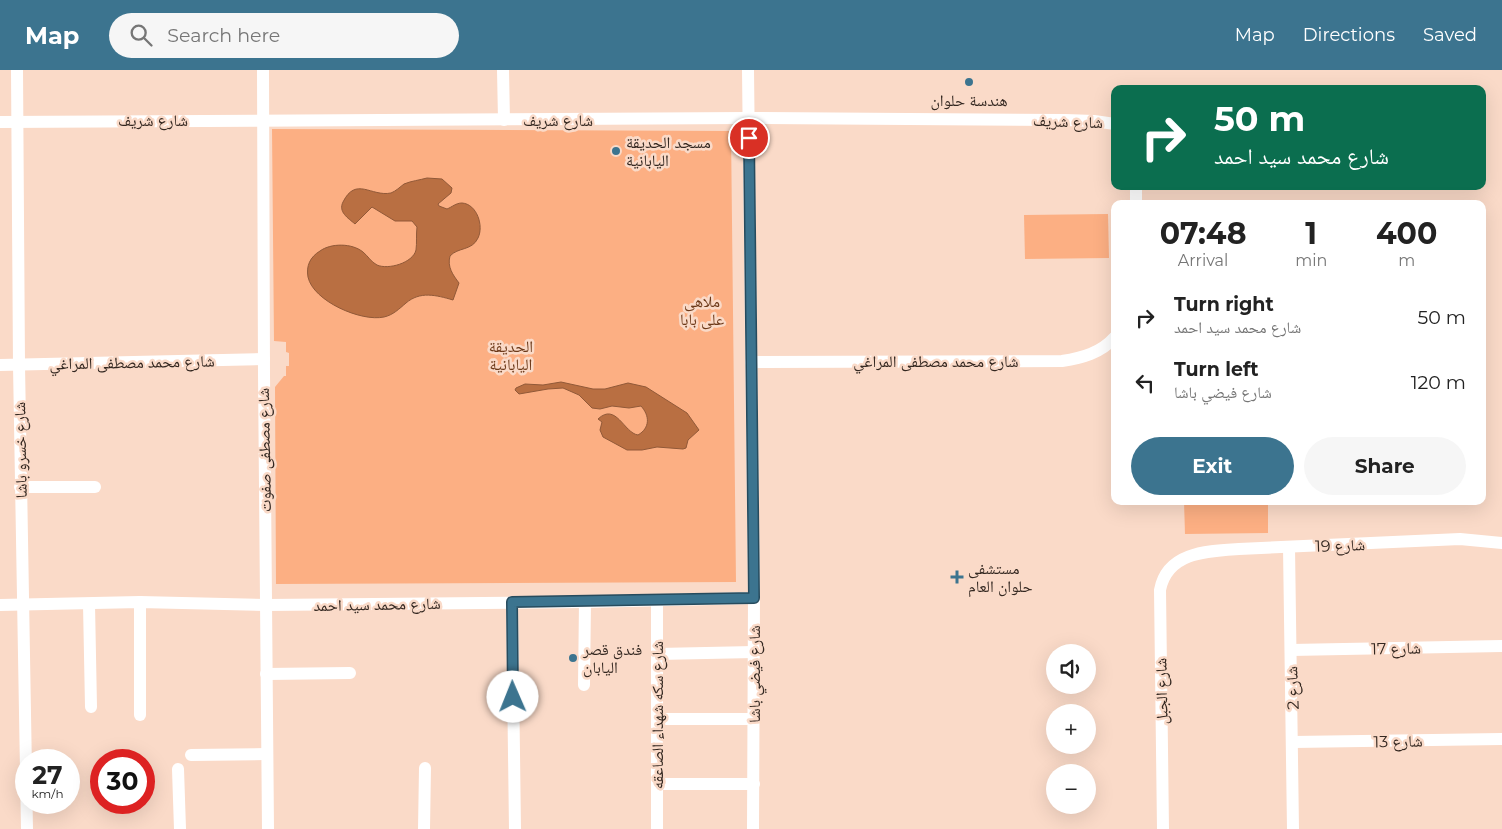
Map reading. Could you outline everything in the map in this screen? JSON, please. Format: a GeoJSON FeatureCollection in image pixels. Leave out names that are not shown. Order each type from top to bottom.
{"type":"FeatureCollection","features":[{"type":"Feature","properties":{"kind":"street","name":"شارع خسرو باشا"},"geometry":{"type":"LineString","coordinates":[[17,70],[20,487],[26,829]]}},
{"type":"Feature","properties":{"kind":"street","name":"شارع مصطفى صفوت"},"geometry":{"type":"LineString","coordinates":[[263,70],[268,829]]}},
{"type":"Feature","properties":{"kind":"street"},"geometry":{"type":"LineString","coordinates":[[503,70],[504,120]]}},
{"type":"Feature","properties":{"kind":"street","name":"شارع فيضي باشا"},"geometry":{"type":"LineString","coordinates":[[748,70],[754,598],[753,829]]}},
{"type":"Feature","properties":{"kind":"street","name":"شارع شريف"},"geometry":{"type":"LineString","coordinates":[[0,122],[749,118],[1064,120],[1111,123]]}},
{"type":"Feature","properties":{"kind":"street","name":"شارع محمد مصطفى المراغي"},"geometry":{"type":"LineString","coordinates":[[751,362],[1062,361],[1081,358],[1098,351],[1111,340]]}},
{"type":"Feature","properties":{"kind":"street","name":"شارع محمد مصطفى المراغي"},"geometry":{"type":"LineString","coordinates":[[0,365],[264,359]]}},
{"type":"Feature","properties":{"kind":"street"},"geometry":{"type":"LineString","coordinates":[[20,487],[95,487]]}},
{"type":"Feature","properties":{"kind":"street","name":"شارع 19"},"geometry":{"type":"LineString","coordinates":[[1180,560],[1219,550],[1460,540],[1502,543]]}},
{"type":"Feature","properties":{"kind":"street","name":"شارع 2"},"geometry":{"type":"LineString","coordinates":[[1290,547],[1293,829]]}},
{"type":"Feature","properties":{"kind":"street","name":"شارع الجبل"},"geometry":{"type":"LineString","coordinates":[[1163,829],[1160,590],[1166,572],[1180,560]]}},
{"type":"Feature","properties":{"kind":"street","name":"شارع محمد سيد احمد"},"geometry":{"type":"LineString","coordinates":[[0,605],[140,602],[266,606],[754,598]]}},
{"type":"Feature","properties":{"kind":"street","name":"شارع سكه شهداء الصاعقه"},"geometry":{"type":"LineString","coordinates":[[657,600],[657,829]]}},
{"type":"Feature","properties":{"kind":"street"},"geometry":{"type":"LineString","coordinates":[[140,602],[140,715]]}},
{"type":"Feature","properties":{"kind":"street"},"geometry":{"type":"LineString","coordinates":[[512,602],[514,829]]}},
{"type":"Feature","properties":{"kind":"street"},"geometry":{"type":"LineString","coordinates":[[584,685],[585,602]]}},
{"type":"Feature","properties":{"kind":"street"},"geometry":{"type":"LineString","coordinates":[[88,604],[91,707]]}},
{"type":"Feature","properties":{"kind":"street","name":"شارع 17"},"geometry":{"type":"LineString","coordinates":[[1291,650],[1502,646]]}},
{"type":"Feature","properties":{"kind":"street"},"geometry":{"type":"LineString","coordinates":[[658,654],[754,652]]}},
{"type":"Feature","properties":{"kind":"street"},"geometry":{"type":"LineString","coordinates":[[266,674],[350,673]]}},
{"type":"Feature","properties":{"kind":"street"},"geometry":{"type":"LineString","coordinates":[[657,719],[754,718]]}},
{"type":"Feature","properties":{"kind":"street","name":"شارع 13"},"geometry":{"type":"LineString","coordinates":[[1293,742],[1502,739]]}},
{"type":"Feature","properties":{"kind":"street"},"geometry":{"type":"LineString","coordinates":[[191,755],[267,754]]}},
{"type":"Feature","properties":{"kind":"street"},"geometry":{"type":"LineString","coordinates":[[424,829],[426,768]]}},
{"type":"Feature","properties":{"kind":"street"},"geometry":{"type":"LineString","coordinates":[[178,769],[180,829]]}},
{"type":"Feature","properties":{"kind":"street"},"geometry":{"type":"LineString","coordinates":[[658,784],[754,784]]}},
{"type":"Feature","properties":{"kind":"green space","name":"الحديقة اليابانية"},"geometry":{"type":"Polygon","coordinates":[[[272,129],[731,131],[736,582],[276,584],[275,387],[286,376],[286,366],[289,366],[289,353],[286,352],[286,342],[274,341],[272,129]]]}},
{"type":"Feature","properties":{"kind":"green space"},"geometry":{"type":"Polygon","coordinates":[[[1108,214],[1109,258],[1025,259],[1024,215],[1108,214]]]}},
{"type":"Feature","properties":{"kind":"green space"},"geometry":{"type":"Polygon","coordinates":[[[1184,505],[1268,505],[1268,533],[1185,534],[1184,505]]]}},
{"type":"Feature","properties":{"kind":"shaded area"},"geometry":{"type":"Polygon","coordinates":[[[427,178],[442,179],[452,188],[451,193],[438,204],[439,206],[447,209],[460,203],[467,204],[475,211],[480,222],[480,233],[475,242],[450,256],[450,267],[459,283],[453,300],[423,295],[411,299],[390,315],[374,318],[351,313],[328,302],[312,286],[308,277],[310,262],[317,253],[325,248],[336,245],[353,247],[363,252],[377,265],[387,267],[405,262],[414,255],[416,250],[417,227],[412,221],[395,221],[372,207],[355,224],[344,214],[342,209],[343,202],[348,194],[353,190],[359,189],[391,193],[404,184],[427,178]]]}},
{"type":"Feature","properties":{"kind":"shaded area"},"geometry":{"type":"Polygon","coordinates":[[[561,382],[593,389],[605,389],[628,383],[646,387],[687,413],[699,430],[688,440],[686,448],[683,449],[657,447],[627,450],[603,437],[600,430],[602,422],[598,419],[604,415],[610,414],[615,416],[628,429],[638,435],[647,425],[646,414],[641,406],[629,408],[612,406],[600,409],[592,408],[579,395],[563,388],[519,394],[515,390],[525,384],[543,385],[561,382]]]}},
{"type":"Feature","properties":{"kind":"place","name":"هندسة حلوان"},"geometry":{"type":"Point","coordinates":[969,82]}},
{"type":"Feature","properties":{"kind":"place","name":"مسجد الحديقة اليابانية"},"geometry":{"type":"Point","coordinates":[616,151]}},
{"type":"Feature","properties":{"kind":"place","name":"مستشفى حلوان العام"},"geometry":{"type":"Point","coordinates":[957,577]}},
{"type":"Feature","properties":{"kind":"place","name":"فندق قصر اليابان"},"geometry":{"type":"Point","coordinates":[573,658]}},
{"type":"Feature","properties":{"kind":"route"},"geometry":{"type":"LineString","coordinates":[[513,697],[512,602],[754,598],[749,138]]}},
{"type":"Feature","properties":{"kind":"park label","name":"ملاهى على بابا"},"geometry":{"type":"Point","coordinates":[702,310]}}]}
